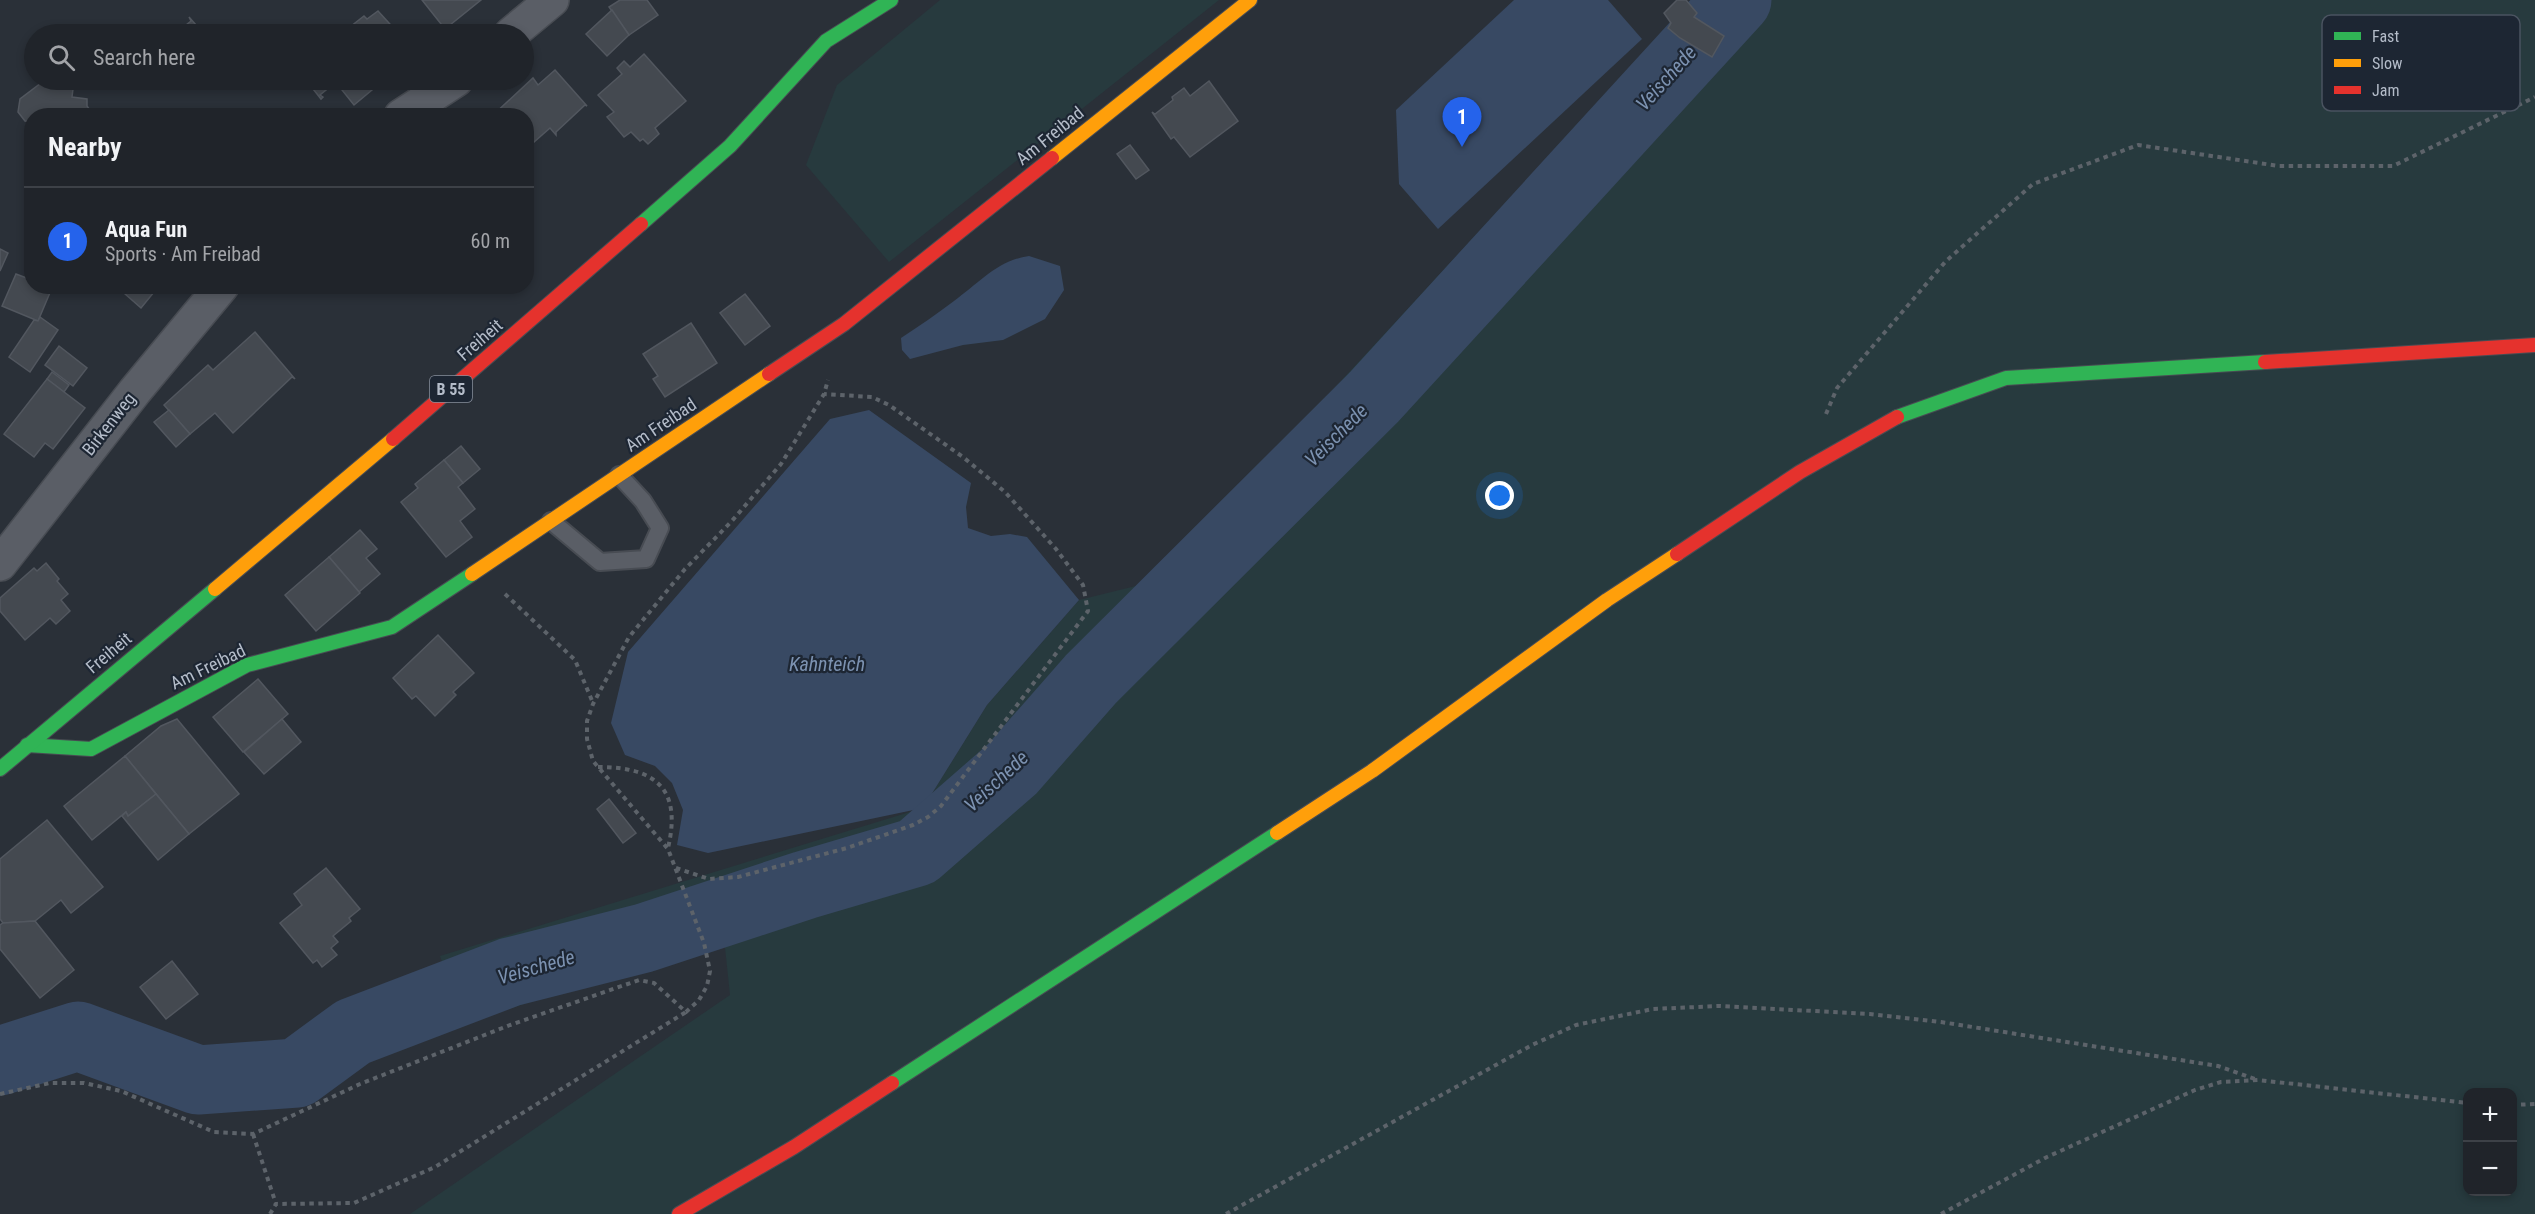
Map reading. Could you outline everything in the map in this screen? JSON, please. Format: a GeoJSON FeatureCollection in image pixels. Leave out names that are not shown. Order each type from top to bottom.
{"type":"FeatureCollection","features":[{"type":"Feature","properties":{"kind":"main road","name":"Freiheit"},"geometry":{"type":"LineString","coordinates":[[0,769],[380,451],[721,154],[826,41],[891,0]]}},
{"type":"Feature","properties":{"kind":"main road","name":"Am Freibad"},"geometry":{"type":"LineString","coordinates":[[27,745],[92,749],[247,665],[392,627],[844,324],[1250,0]]}},
{"type":"Feature","properties":{"kind":"main road"},"geometry":{"type":"LineString","coordinates":[[679,1214],[794,1147],[1372,771],[1626,587],[1800,472],[1890,420],[2006,378],[2535,345]]}},
{"type":"Feature","properties":{"kind":"street"},"geometry":{"type":"LineString","coordinates":[[523,24],[552,0]]}},
{"type":"Feature","properties":{"kind":"street"},"geometry":{"type":"LineString","coordinates":[[413,108],[441,90]]}},
{"type":"Feature","properties":{"kind":"street","name":"Birkenweg"},"geometry":{"type":"LineString","coordinates":[[0,564],[135,391],[215,294]]}},
{"type":"Feature","properties":{"kind":"lane"},"geometry":{"type":"LineString","coordinates":[[550,521],[600,562],[646,559],[660,528],[643,501],[619,475]]}},
{"type":"Feature","properties":{"kind":"path"},"geometry":{"type":"LineString","coordinates":[[2520,104],[2535,97]]}},
{"type":"Feature","properties":{"kind":"path"},"geometry":{"type":"LineString","coordinates":[[1823,420],[1837,388],[1946,261],[2033,184],[2138,145],[2280,166],[2393,166],[2506,111]]}},
{"type":"Feature","properties":{"kind":"path"},"geometry":{"type":"LineString","coordinates":[[276,1204],[354,1203],[435,1167],[686,1012],[699,1000],[707,986],[710,971],[704,943],[682,881],[668,849],[598,767],[590,753],[587,739],[588,721],[593,704],[628,637],[685,569],[731,522],[781,464],[824,394],[844,324]]}},
{"type":"Feature","properties":{"kind":"path"},"geometry":{"type":"LineString","coordinates":[[676,868],[709,879],[738,877],[847,848],[928,818],[941,806],[1088,611],[1083,585],[1056,549],[1005,492],[971,464],[889,405],[872,398],[824,394]]}},
{"type":"Feature","properties":{"kind":"path"},"geometry":{"type":"LineString","coordinates":[[479,568],[575,660],[593,704]]}},
{"type":"Feature","properties":{"kind":"path"},"geometry":{"type":"LineString","coordinates":[[598,767],[628,768],[646,774],[657,782],[666,794],[672,811],[668,849]]}},
{"type":"Feature","properties":{"kind":"path"},"geometry":{"type":"LineString","coordinates":[[0,1094],[50,1083],[84,1083],[121,1091],[214,1132],[253,1134],[360,1084],[510,1024],[639,980],[654,983],[686,1012]]}},
{"type":"Feature","properties":{"kind":"path"},"geometry":{"type":"LineString","coordinates":[[1226,1214],[1532,1045],[1576,1025],[1653,1009],[1719,1006],[1870,1014],[2043,1037],[2218,1066],[2258,1080]]}},
{"type":"Feature","properties":{"kind":"path"},"geometry":{"type":"LineString","coordinates":[[1941,1214],[2047,1157],[2195,1090],[2221,1082],[2258,1080],[2463,1102]]}},
{"type":"Feature","properties":{"kind":"path"},"geometry":{"type":"LineString","coordinates":[[2517,1105],[2535,1104]]}},
{"type":"Feature","properties":{"kind":"path"},"geometry":{"type":"LineString","coordinates":[[253,1134],[276,1204],[270,1214]]}},
{"type":"Feature","properties":{"kind":"green space"},"geometry":{"type":"Polygon","coordinates":[[[940,0],[1219,0],[889,262],[806,165],[837,85],[940,0]]]}},
{"type":"Feature","properties":{"kind":"green space"},"geometry":{"type":"Polygon","coordinates":[[[1693,0],[2535,0],[2535,1214],[410,1214],[730,995],[724,938],[463,1024],[440,956],[923,808],[987,705],[1079,600],[1156,581],[1693,0]]]}},
{"type":"Feature","properties":{"kind":"water"},"geometry":{"type":"Polygon","coordinates":[[[1514,0],[1608,0],[1642,39],[1438,229],[1399,184],[1396,110],[1514,0]]]}},
{"type":"Feature","properties":{"kind":"water"},"geometry":{"type":"Polygon","coordinates":[[[1029,256],[1060,266],[1064,290],[1045,319],[1003,340],[963,345],[910,359],[902,350],[901,338],[941,311],[998,267],[1029,256]]]}},
{"type":"Feature","properties":{"kind":"water","name":"Kahnteich"},"geometry":{"type":"Polygon","coordinates":[[[869,410],[971,483],[966,507],[968,528],[991,536],[1010,534],[1027,537],[1079,600],[987,705],[923,808],[708,853],[677,845],[683,810],[672,783],[655,766],[625,755],[611,723],[628,652],[830,419],[869,410]]]}},
{"type":"Feature","properties":{"kind":"building"},"geometry":{"type":"Polygon","coordinates":[[[422,0],[481,0],[451,24],[441,24],[422,0]]]}},
{"type":"Feature","properties":{"kind":"building"},"geometry":{"type":"Polygon","coordinates":[[[620,0],[647,0],[658,15],[629,35],[609,7],[620,0]]]}},
{"type":"Feature","properties":{"kind":"building"},"geometry":{"type":"Polygon","coordinates":[[[1677,0],[1686,0],[1697,13],[1694,17],[1724,36],[1712,57],[1668,28],[1671,23],[1664,13],[1677,0]]]}},
{"type":"Feature","properties":{"kind":"building"},"geometry":{"type":"Polygon","coordinates":[[[612,10],[629,35],[607,56],[586,34],[612,10]]]}},
{"type":"Feature","properties":{"kind":"building"},"geometry":{"type":"Polygon","coordinates":[[[378,11],[390,24],[354,24],[364,16],[367,19],[378,11]]]}},
{"type":"Feature","properties":{"kind":"building"},"geometry":{"type":"Polygon","coordinates":[[[644,54],[686,101],[655,128],[659,134],[648,144],[643,139],[640,141],[631,132],[624,137],[607,117],[614,112],[598,95],[622,74],[617,68],[624,61],[630,67],[644,54]]]}},
{"type":"Feature","properties":{"kind":"building"},"geometry":{"type":"Polygon","coordinates":[[[555,70],[587,106],[585,105],[556,132],[556,135],[550,128],[534,142],[534,108],[501,108],[520,90],[534,90],[534,79],[538,85],[555,70]]]}},
{"type":"Feature","properties":{"kind":"building"},"geometry":{"type":"Polygon","coordinates":[[[1209,81],[1238,121],[1190,157],[1174,137],[1171,139],[1152,112],[1155,114],[1184,88],[1190,96],[1209,81]]]}},
{"type":"Feature","properties":{"kind":"building"},"geometry":{"type":"Polygon","coordinates":[[[32,90],[73,90],[72,97],[87,99],[88,108],[24,108],[24,120],[18,112],[20,99],[32,90]]]}},
{"type":"Feature","properties":{"kind":"building"},"geometry":{"type":"Polygon","coordinates":[[[314,90],[326,90],[320,95],[323,97],[321,99],[314,90]]]}},
{"type":"Feature","properties":{"kind":"building"},"geometry":{"type":"Polygon","coordinates":[[[342,90],[372,90],[354,105],[342,90]]]}},
{"type":"Feature","properties":{"kind":"building"},"geometry":{"type":"Polygon","coordinates":[[[1130,145],[1149,170],[1136,179],[1117,154],[1130,145]]]}},
{"type":"Feature","properties":{"kind":"building"},"geometry":{"type":"Polygon","coordinates":[[[0,249],[8,253],[0,271],[0,249]]]}},
{"type":"Feature","properties":{"kind":"building"},"geometry":{"type":"Polygon","coordinates":[[[16,274],[24,277],[24,294],[49,294],[38,321],[2,306],[16,274]]]}},
{"type":"Feature","properties":{"kind":"building"},"geometry":{"type":"Polygon","coordinates":[[[125,294],[152,294],[141,308],[125,294]]]}},
{"type":"Feature","properties":{"kind":"building"},"geometry":{"type":"Polygon","coordinates":[[[745,294],[770,326],[745,345],[720,313],[745,294]]]}},
{"type":"Feature","properties":{"kind":"building"},"geometry":{"type":"Polygon","coordinates":[[[40,317],[58,330],[30,372],[9,357],[34,320],[38,321],[40,317]]]}},
{"type":"Feature","properties":{"kind":"building"},"geometry":{"type":"Polygon","coordinates":[[[691,323],[717,363],[665,397],[653,379],[658,376],[643,354],[691,323]]]}},
{"type":"Feature","properties":{"kind":"building"},"geometry":{"type":"Polygon","coordinates":[[[255,332],[295,379],[292,377],[233,433],[215,413],[190,434],[164,405],[208,365],[213,370],[255,332]]]}},
{"type":"Feature","properties":{"kind":"building"},"geometry":{"type":"Polygon","coordinates":[[[59,346],[87,368],[73,386],[45,365],[59,346]]]}},
{"type":"Feature","properties":{"kind":"building"},"geometry":{"type":"Polygon","coordinates":[[[52,372],[69,385],[64,392],[47,379],[52,372]]]}},
{"type":"Feature","properties":{"kind":"building"},"geometry":{"type":"Polygon","coordinates":[[[47,379],[85,408],[53,449],[45,443],[34,457],[4,434],[47,379]]]}},
{"type":"Feature","properties":{"kind":"building"},"geometry":{"type":"Polygon","coordinates":[[[169,410],[190,434],[176,447],[154,422],[169,410]]]}},
{"type":"Feature","properties":{"kind":"building"},"geometry":{"type":"Polygon","coordinates":[[[461,446],[480,469],[463,483],[444,460],[461,446]]]}},
{"type":"Feature","properties":{"kind":"building"},"geometry":{"type":"Polygon","coordinates":[[[444,460],[463,483],[458,487],[475,509],[460,521],[472,537],[446,557],[401,502],[418,488],[415,484],[444,460]]]}},
{"type":"Feature","properties":{"kind":"building"},"geometry":{"type":"Polygon","coordinates":[[[360,530],[377,549],[366,558],[380,574],[359,592],[329,557],[360,530]]]}},
{"type":"Feature","properties":{"kind":"building"},"geometry":{"type":"Polygon","coordinates":[[[329,557],[360,593],[316,631],[285,595],[329,557]]]}},
{"type":"Feature","properties":{"kind":"building"},"geometry":{"type":"Polygon","coordinates":[[[46,563],[68,594],[61,600],[70,611],[56,624],[50,618],[25,640],[0,611],[0,598],[34,568],[37,571],[46,563]]]}},
{"type":"Feature","properties":{"kind":"building"},"geometry":{"type":"Polygon","coordinates":[[[438,635],[474,673],[453,692],[456,695],[435,716],[416,696],[412,699],[393,678],[438,635]]]}},
{"type":"Feature","properties":{"kind":"building"},"geometry":{"type":"Polygon","coordinates":[[[258,679],[288,714],[243,752],[213,717],[258,679]]]}},
{"type":"Feature","properties":{"kind":"building"},"geometry":{"type":"Polygon","coordinates":[[[177,719],[239,794],[189,834],[125,756],[161,726],[177,719]]]}},
{"type":"Feature","properties":{"kind":"building"},"geometry":{"type":"Polygon","coordinates":[[[282,719],[301,742],[264,774],[244,752],[282,719]]]}},
{"type":"Feature","properties":{"kind":"building"},"geometry":{"type":"Polygon","coordinates":[[[125,756],[156,794],[128,816],[126,812],[92,840],[64,806],[125,756]]]}},
{"type":"Feature","properties":{"kind":"building"},"geometry":{"type":"Polygon","coordinates":[[[156,794],[189,834],[158,860],[122,816],[126,812],[128,816],[156,794]]]}},
{"type":"Feature","properties":{"kind":"building"},"geometry":{"type":"Polygon","coordinates":[[[609,799],[636,833],[623,843],[597,809],[609,799]]]}},
{"type":"Feature","properties":{"kind":"building"},"geometry":{"type":"Polygon","coordinates":[[[47,820],[103,887],[71,913],[61,900],[35,921],[3,923],[0,919],[0,859],[47,820]]]}},
{"type":"Feature","properties":{"kind":"building"},"geometry":{"type":"Polygon","coordinates":[[[326,868],[360,909],[349,918],[351,921],[333,936],[338,942],[331,948],[337,955],[322,967],[317,960],[313,963],[280,923],[302,905],[294,894],[326,868]]]}},
{"type":"Feature","properties":{"kind":"building"},"geometry":{"type":"Polygon","coordinates":[[[35,921],[74,970],[40,998],[0,949],[0,925],[35,921]]]}},
{"type":"Feature","properties":{"kind":"building"},"geometry":{"type":"Polygon","coordinates":[[[172,961],[198,994],[166,1019],[140,987],[172,961]]]}},
{"type":"Feature","properties":{"kind":"waterway","name":"Veischede"},"geometry":{"type":"LineString","coordinates":[[0,1061],[78,1036],[198,1080],[297,1073],[353,1032],[510,972],[644,938],[805,885],[917,852],[1012,769],[1091,679],[1374,397],[1737,0]]}},
{"type":"Feature","properties":{"kind":"traffic: fast"},"geometry":{"type":"LineString","coordinates":[[641,224],[730,146],[826,41],[891,0]]}},
{"type":"Feature","properties":{"kind":"traffic: fast"},"geometry":{"type":"LineString","coordinates":[[1897,417],[2006,378],[2265,362]]}},
{"type":"Feature","properties":{"kind":"traffic: fast"},"geometry":{"type":"LineString","coordinates":[[27,745],[91,749],[247,665],[392,627],[472,574]]}},
{"type":"Feature","properties":{"kind":"traffic: fast"},"geometry":{"type":"LineString","coordinates":[[0,769],[215,589]]}},
{"type":"Feature","properties":{"kind":"traffic: fast"},"geometry":{"type":"LineString","coordinates":[[892,1083],[1277,833]]}},
{"type":"Feature","properties":{"kind":"traffic: slow"},"geometry":{"type":"LineString","coordinates":[[1052,158],[1250,0]]}},
{"type":"Feature","properties":{"kind":"traffic: slow"},"geometry":{"type":"LineString","coordinates":[[472,574],[769,374]]}},
{"type":"Feature","properties":{"kind":"traffic: slow"},"geometry":{"type":"LineString","coordinates":[[215,589],[393,439]]}},
{"type":"Feature","properties":{"kind":"traffic: slow"},"geometry":{"type":"LineString","coordinates":[[1277,833],[1372,771],[1607,600],[1677,554]]}},
{"type":"Feature","properties":{"kind":"traffic: jam"},"geometry":{"type":"LineString","coordinates":[[769,374],[844,324],[1052,158]]}},
{"type":"Feature","properties":{"kind":"traffic: jam"},"geometry":{"type":"LineString","coordinates":[[393,439],[641,224]]}},
{"type":"Feature","properties":{"kind":"traffic: jam"},"geometry":{"type":"LineString","coordinates":[[2265,362],[2535,345]]}},
{"type":"Feature","properties":{"kind":"traffic: jam"},"geometry":{"type":"LineString","coordinates":[[1677,554],[1800,472],[1897,417]]}},
{"type":"Feature","properties":{"kind":"traffic: jam"},"geometry":{"type":"LineString","coordinates":[[679,1214],[794,1147],[892,1083]]}},
{"type":"Feature","properties":{"kind":"place","name":"Aqua Fun"},"geometry":{"type":"Point","coordinates":[1462,147]}}]}
